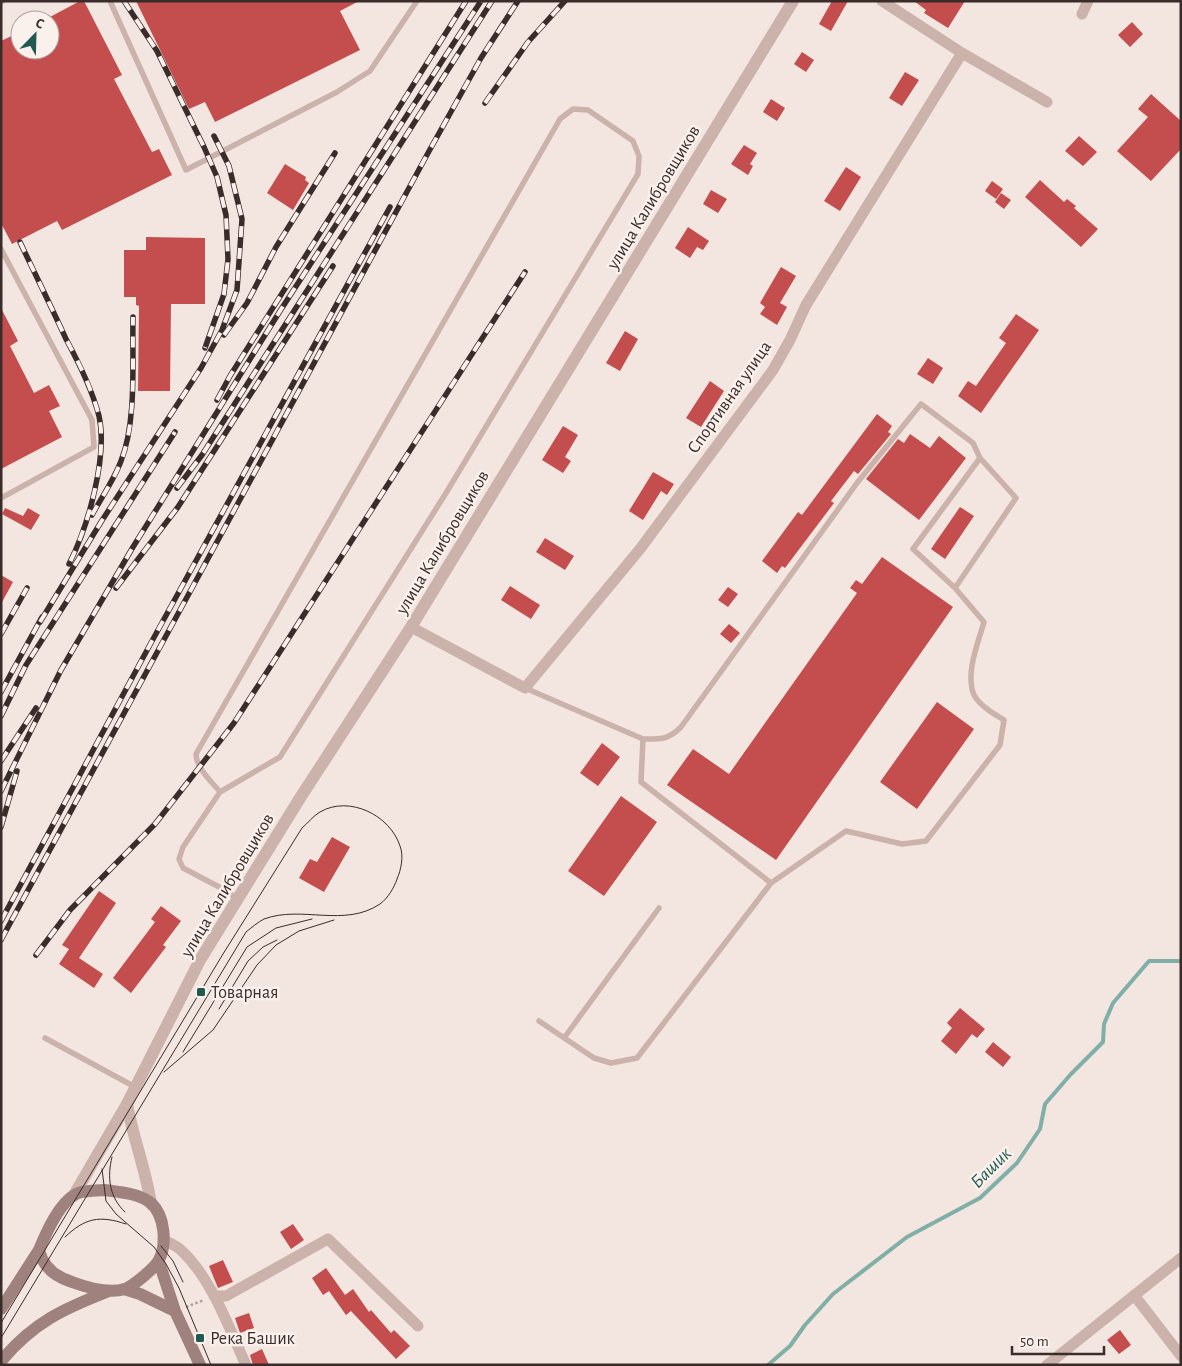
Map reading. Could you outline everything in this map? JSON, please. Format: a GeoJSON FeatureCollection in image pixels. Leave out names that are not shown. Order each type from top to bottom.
{"type":"FeatureCollection","features":[{"type":"Feature","properties":{"kind":"main road"},"geometry":{"type":"LineString","coordinates":[[1,1309],[39,1250],[49,1227],[65,1202],[74,1195],[89,1191],[125,1192],[151,1204],[158,1212],[163,1227],[163,1248],[159,1262],[135,1284],[124,1289],[110,1291],[74,1305],[38,1325],[18,1341],[1,1360]]}},
{"type":"Feature","properties":{"kind":"main road"},"geometry":{"type":"LineString","coordinates":[[39,1250],[45,1264],[60,1278],[85,1287],[110,1291]]}},
{"type":"Feature","properties":{"kind":"main road"},"geometry":{"type":"LineString","coordinates":[[159,1262],[176,1311],[200,1365]]}},
{"type":"Feature","properties":{"kind":"main road"},"geometry":{"type":"LineString","coordinates":[[124,1289],[140,1294],[176,1311]]}},
{"type":"Feature","properties":{"kind":"street","name":"улица Калибровщиков"},"geometry":{"type":"LineString","coordinates":[[74,1195],[135,1088],[200,960],[300,798],[411,627],[793,1]]}},
{"type":"Feature","properties":{"kind":"street"},"geometry":{"type":"LineString","coordinates":[[882,1],[962,53],[1047,102]]}},
{"type":"Feature","properties":{"kind":"street"},"geometry":{"type":"LineString","coordinates":[[1082,14],[1088,1]]}},
{"type":"Feature","properties":{"kind":"street","name":"Спортивная улица"},"geometry":{"type":"LineString","coordinates":[[524,688],[640,549],[773,370],[790,340],[806,305],[962,53]]}},
{"type":"Feature","properties":{"kind":"street"},"geometry":{"type":"LineString","coordinates":[[411,627],[524,688]]}},
{"type":"Feature","properties":{"kind":"street"},"geometry":{"type":"LineString","coordinates":[[126,1104],[149,1189],[151,1204]]}},
{"type":"Feature","properties":{"kind":"street"},"geometry":{"type":"LineString","coordinates":[[214,1296],[226,1296],[328,1239],[418,1326]]}},
{"type":"Feature","properties":{"kind":"street"},"geometry":{"type":"LineString","coordinates":[[163,1240],[182,1250],[191,1260],[214,1296],[246,1365]]}},
{"type":"Feature","properties":{"kind":"street"},"geometry":{"type":"LineString","coordinates":[[1047,1365],[1181,1258]]}},
{"type":"Feature","properties":{"kind":"street"},"geometry":{"type":"LineString","coordinates":[[1134,1295],[1181,1356]]}},
{"type":"Feature","properties":{"kind":"lane"},"geometry":{"type":"LineString","coordinates":[[110,1],[186,170],[337,92],[370,71],[417,1]]}},
{"type":"Feature","properties":{"kind":"lane"},"geometry":{"type":"LineString","coordinates":[[220,792],[200,767],[196,754],[560,118],[573,109],[588,110],[633,141],[639,156],[638,174],[446,493],[280,756],[220,792],[183,847],[179,859],[183,868],[238,899]]}},
{"type":"Feature","properties":{"kind":"lane"},"geometry":{"type":"LineString","coordinates":[[1,248],[92,420],[94,448],[1,498]]}},
{"type":"Feature","properties":{"kind":"lane"},"geometry":{"type":"LineString","coordinates":[[524,688],[643,739],[660,739],[672,736],[681,727],[857,484],[921,404],[974,443],[980,458],[1016,498],[955,588]]}},
{"type":"Feature","properties":{"kind":"lane"},"geometry":{"type":"LineString","coordinates":[[539,1021],[594,1058],[611,1063],[637,1058],[771,883],[846,831],[902,844],[926,840],[1000,745],[1004,720],[990,711],[975,696],[970,677],[984,622],[955,588],[913,549],[980,458]]}},
{"type":"Feature","properties":{"kind":"lane"},"geometry":{"type":"LineString","coordinates":[[643,739],[641,782],[771,883]]}},
{"type":"Feature","properties":{"kind":"lane"},"geometry":{"type":"LineString","coordinates":[[564,1038],[659,908]]}},
{"type":"Feature","properties":{"kind":"lane"},"geometry":{"type":"LineString","coordinates":[[45,1038],[135,1088]]}},
{"type":"Feature","properties":{"kind":"path"},"geometry":{"type":"LineString","coordinates":[[176,1311],[214,1296]]}},
{"type":"Feature","properties":{"kind":"building"},"geometry":{"type":"Polygon","coordinates":[[[80,1],[84,1],[122,75],[114,79],[152,152],[159,149],[172,175],[62,230],[57,221],[12,244],[1,223],[1,41],[10,37],[10,60],[60,60],[60,12],[80,1]]]}},
{"type":"Feature","properties":{"kind":"building"},"geometry":{"type":"Polygon","coordinates":[[[136,1],[359,1],[340,11],[360,50],[215,122],[205,102],[189,109],[136,1]]]}},
{"type":"Feature","properties":{"kind":"building"},"geometry":{"type":"Polygon","coordinates":[[[832,1],[848,1],[831,31],[819,24],[832,1]]]}},
{"type":"Feature","properties":{"kind":"building"},"geometry":{"type":"Polygon","coordinates":[[[914,1],[965,1],[948,28],[924,13],[926,10],[914,1]]]}},
{"type":"Feature","properties":{"kind":"building"},"geometry":{"type":"Polygon","coordinates":[[[1132,22],[1143,34],[1130,47],[1118,35],[1132,22]]]}},
{"type":"Feature","properties":{"kind":"building"},"geometry":{"type":"Polygon","coordinates":[[[802,52],[814,60],[806,72],[794,64],[802,52]]]}},
{"type":"Feature","properties":{"kind":"building"},"geometry":{"type":"Polygon","coordinates":[[[905,72],[919,80],[902,106],[889,98],[905,72]]]}},
{"type":"Feature","properties":{"kind":"building"},"geometry":{"type":"Polygon","coordinates":[[[1151,94],[1181,121],[1181,149],[1151,181],[1117,151],[1148,117],[1138,109],[1151,94]]]}},
{"type":"Feature","properties":{"kind":"building"},"geometry":{"type":"Polygon","coordinates":[[[771,99],[785,108],[777,121],[763,112],[771,99]]]}},
{"type":"Feature","properties":{"kind":"building"},"geometry":{"type":"Polygon","coordinates":[[[1079,136],[1097,152],[1083,166],[1065,151],[1079,136]]]}},
{"type":"Feature","properties":{"kind":"building"},"geometry":{"type":"Polygon","coordinates":[[[744,145],[757,153],[750,164],[753,166],[748,175],[731,164],[744,145]]]}},
{"type":"Feature","properties":{"kind":"building"},"geometry":{"type":"Polygon","coordinates":[[[285,164],[306,177],[305,180],[309,183],[293,210],[267,193],[285,164]]]}},
{"type":"Feature","properties":{"kind":"building"},"geometry":{"type":"Polygon","coordinates":[[[846,167],[861,177],[840,211],[824,201],[846,167]]]}},
{"type":"Feature","properties":{"kind":"building"},"geometry":{"type":"Polygon","coordinates":[[[1040,180],[1064,202],[1067,199],[1076,206],[1074,208],[1098,229],[1081,247],[1025,197],[1040,180]]]}},
{"type":"Feature","properties":{"kind":"building"},"geometry":{"type":"Polygon","coordinates":[[[992,181],[1003,189],[996,199],[985,191],[992,181]]]}},
{"type":"Feature","properties":{"kind":"building"},"geometry":{"type":"Polygon","coordinates":[[[711,190],[727,199],[718,213],[703,204],[711,190]]]}},
{"type":"Feature","properties":{"kind":"building"},"geometry":{"type":"Polygon","coordinates":[[[1001,193],[1011,200],[1004,209],[995,202],[1001,193]]]}},
{"type":"Feature","properties":{"kind":"building"},"geometry":{"type":"Polygon","coordinates":[[[688,227],[709,241],[703,250],[697,247],[690,258],[675,248],[688,227]]]}},
{"type":"Feature","properties":{"kind":"building"},"geometry":{"type":"Polygon","coordinates":[[[146,237],[205,238],[205,304],[171,304],[170,391],[138,391],[139,306],[136,305],[136,297],[124,297],[124,250],[146,250],[146,237]]]}},
{"type":"Feature","properties":{"kind":"building"},"geometry":{"type":"Polygon","coordinates":[[[781,267],[796,276],[780,303],[787,307],[777,325],[760,314],[765,307],[760,303],[781,267]]]}},
{"type":"Feature","properties":{"kind":"building"},"geometry":{"type":"Polygon","coordinates":[[[1,308],[18,341],[10,346],[34,393],[49,385],[60,406],[49,411],[62,437],[1,469],[1,308]]]}},
{"type":"Feature","properties":{"kind":"building"},"geometry":{"type":"Polygon","coordinates":[[[1016,314],[1039,330],[981,413],[958,396],[968,381],[976,386],[1006,343],[999,338],[1016,314]]]}},
{"type":"Feature","properties":{"kind":"building"},"geometry":{"type":"Polygon","coordinates":[[[625,331],[638,339],[620,371],[606,363],[625,331]]]}},
{"type":"Feature","properties":{"kind":"building"},"geometry":{"type":"Polygon","coordinates":[[[928,358],[943,368],[933,384],[917,374],[928,358]]]}},
{"type":"Feature","properties":{"kind":"building"},"geometry":{"type":"Polygon","coordinates":[[[710,381],[724,391],[701,427],[686,418],[710,381]]]}},
{"type":"Feature","properties":{"kind":"building"},"geometry":{"type":"Polygon","coordinates":[[[877,414],[892,426],[888,432],[891,434],[858,474],[854,471],[831,501],[834,503],[785,568],[782,566],[777,573],[762,561],[798,512],[802,515],[877,414]]]}},
{"type":"Feature","properties":{"kind":"building"},"geometry":{"type":"Polygon","coordinates":[[[563,426],[578,435],[565,457],[571,461],[563,473],[542,460],[563,426]]]}},
{"type":"Feature","properties":{"kind":"building"},"geometry":{"type":"Polygon","coordinates":[[[910,434],[930,448],[939,436],[966,458],[919,520],[866,479],[898,439],[904,443],[910,434]]]}},
{"type":"Feature","properties":{"kind":"building"},"geometry":{"type":"Polygon","coordinates":[[[653,472],[674,484],[667,495],[661,491],[643,520],[629,511],[653,472]]]}},
{"type":"Feature","properties":{"kind":"building"},"geometry":{"type":"Polygon","coordinates":[[[960,507],[974,516],[945,559],[931,549],[960,507]]]}},
{"type":"Feature","properties":{"kind":"building"},"geometry":{"type":"Polygon","coordinates":[[[5,508],[23,516],[28,508],[40,515],[31,530],[2,514],[5,508]]]}},
{"type":"Feature","properties":{"kind":"building"},"geometry":{"type":"Polygon","coordinates":[[[545,538],[574,556],[565,570],[536,552],[545,538]]]}},
{"type":"Feature","properties":{"kind":"building"},"geometry":{"type":"Polygon","coordinates":[[[882,557],[953,607],[776,860],[667,785],[693,749],[729,774],[857,593],[850,588],[856,580],[862,584],[882,557]]]}},
{"type":"Feature","properties":{"kind":"building"},"geometry":{"type":"Polygon","coordinates":[[[1,575],[13,582],[1,604],[1,575]]]}},
{"type":"Feature","properties":{"kind":"building"},"geometry":{"type":"Polygon","coordinates":[[[510,586],[540,605],[531,619],[501,600],[510,586]]]}},
{"type":"Feature","properties":{"kind":"building"},"geometry":{"type":"Polygon","coordinates":[[[728,587],[738,594],[728,607],[718,600],[728,587]]]}},
{"type":"Feature","properties":{"kind":"building"},"geometry":{"type":"Polygon","coordinates":[[[729,624],[740,633],[731,643],[720,634],[729,624]]]}},
{"type":"Feature","properties":{"kind":"building"},"geometry":{"type":"Polygon","coordinates":[[[937,702],[974,729],[917,809],[880,782],[937,702]]]}},
{"type":"Feature","properties":{"kind":"building"},"geometry":{"type":"Polygon","coordinates":[[[602,743],[620,757],[598,786],[580,773],[602,743]]]}},
{"type":"Feature","properties":{"kind":"building"},"geometry":{"type":"Polygon","coordinates":[[[621,796],[657,822],[604,896],[568,871],[621,796]]]}},
{"type":"Feature","properties":{"kind":"building"},"geometry":{"type":"Polygon","coordinates":[[[332,837],[350,847],[324,892],[299,878],[310,859],[317,862],[332,837]]]}},
{"type":"Feature","properties":{"kind":"building"},"geometry":{"type":"Polygon","coordinates":[[[99,891],[116,903],[79,958],[103,974],[94,988],[59,964],[69,949],[62,945],[99,891]]]}},
{"type":"Feature","properties":{"kind":"building"},"geometry":{"type":"Polygon","coordinates":[[[161,906],[181,921],[163,945],[166,947],[131,993],[113,978],[155,922],[151,919],[161,906]]]}},
{"type":"Feature","properties":{"kind":"building"},"geometry":{"type":"Polygon","coordinates":[[[960,1008],[985,1029],[977,1038],[972,1034],[956,1054],[941,1041],[952,1028],[947,1023],[960,1008]]]}},
{"type":"Feature","properties":{"kind":"building"},"geometry":{"type":"Polygon","coordinates":[[[993,1042],[1011,1057],[1003,1067],[985,1052],[993,1042]]]}},
{"type":"Feature","properties":{"kind":"building"},"geometry":{"type":"Polygon","coordinates":[[[293,1224],[304,1240],[291,1249],[280,1232],[293,1224]]]}},
{"type":"Feature","properties":{"kind":"building"},"geometry":{"type":"Polygon","coordinates":[[[223,1260],[233,1282],[218,1288],[209,1266],[223,1260]]]}},
{"type":"Feature","properties":{"kind":"building"},"geometry":{"type":"Polygon","coordinates":[[[326,1268],[345,1295],[353,1289],[369,1312],[371,1310],[391,1333],[394,1330],[410,1346],[396,1359],[351,1311],[346,1315],[329,1291],[323,1295],[312,1278],[326,1268]]]}},
{"type":"Feature","properties":{"kind":"building"},"geometry":{"type":"Polygon","coordinates":[[[249,1313],[254,1328],[240,1333],[235,1318],[249,1313]]]}},
{"type":"Feature","properties":{"kind":"building"},"geometry":{"type":"Polygon","coordinates":[[[1120,1330],[1131,1345],[1119,1354],[1107,1340],[1120,1330]]]}},
{"type":"Feature","properties":{"kind":"building"},"geometry":{"type":"Polygon","coordinates":[[[262,1349],[269,1365],[253,1365],[250,1355],[262,1349]]]}},
{"type":"Feature","properties":{"kind":"waterway","name":"Башик"},"geometry":{"type":"LineString","coordinates":[[768,1365],[790,1346],[805,1325],[833,1294],[907,1237],[980,1198],[1017,1163],[1040,1129],[1045,1104],[1071,1074],[1103,1042],[1104,1024],[1113,1003],[1149,961],[1181,961]]}},
{"type":"Feature","properties":{"kind":"tram line"},"geometry":{"type":"LineString","coordinates":[[1,1323],[223,954],[302,828],[317,814],[331,807],[355,807],[378,817],[395,835],[402,854],[402,863],[394,886],[388,896],[380,904],[366,911],[337,916],[278,915],[264,919],[246,932],[1,1338]]}},
{"type":"Feature","properties":{"kind":"tram line"},"geometry":{"type":"LineString","coordinates":[[183,1052],[247,947],[276,928],[312,919]]}},
{"type":"Feature","properties":{"kind":"tram line"},"geometry":{"type":"LineString","coordinates":[[164,1072],[213,1030],[257,965],[276,945],[299,931],[334,920]]}},
{"type":"Feature","properties":{"kind":"tram line"},"geometry":{"type":"LineString","coordinates":[[219,1009],[248,961],[263,947],[277,940]]}},
{"type":"Feature","properties":{"kind":"tram line"},"geometry":{"type":"LineString","coordinates":[[112,1157],[111,1186],[116,1200],[125,1212]]}},
{"type":"Feature","properties":{"kind":"tram line"},"geometry":{"type":"LineString","coordinates":[[102,1169],[106,1201],[116,1214],[154,1247],[166,1264],[179,1288],[211,1365]]}},
{"type":"Feature","properties":{"kind":"tram line"},"geometry":{"type":"LineString","coordinates":[[65,1237],[79,1226],[93,1220],[100,1219],[126,1224]]}},
{"type":"Feature","properties":{"kind":"tram line"},"geometry":{"type":"LineString","coordinates":[[161,1246],[173,1261],[183,1282]]}},
{"type":"Feature","properties":{"kind":"railway"},"geometry":{"type":"LineString","coordinates":[[124,1],[157,51],[204,147],[217,177],[226,215],[228,259],[224,294],[205,348]]}},
{"type":"Feature","properties":{"kind":"railway"},"geometry":{"type":"LineString","coordinates":[[217,400],[230,376],[466,1]]}},
{"type":"Feature","properties":{"kind":"railway"},"geometry":{"type":"LineString","coordinates":[[1,791],[61,670],[133,547],[280,311],[481,1]]}},
{"type":"Feature","properties":{"kind":"railway"},"geometry":{"type":"LineString","coordinates":[[177,488],[202,455],[492,1]]}},
{"type":"Feature","properties":{"kind":"railway"},"geometry":{"type":"LineString","coordinates":[[1,940],[428,153],[481,58],[518,1]]}},
{"type":"Feature","properties":{"kind":"railway"},"geometry":{"type":"LineString","coordinates":[[485,103],[528,42],[565,1]]}},
{"type":"Feature","properties":{"kind":"railway"},"geometry":{"type":"LineString","coordinates":[[40,622],[101,522],[201,368],[222,330],[237,290],[242,219],[229,166],[214,136]]}},
{"type":"Feature","properties":{"kind":"railway"},"geometry":{"type":"LineString","coordinates":[[224,335],[247,303],[276,247],[335,153]]}},
{"type":"Feature","properties":{"kind":"railway"},"geometry":{"type":"LineString","coordinates":[[1,921],[390,207]]}},
{"type":"Feature","properties":{"kind":"railway"},"geometry":{"type":"LineString","coordinates":[[20,242],[85,376],[99,416],[101,451],[95,491],[83,531],[69,564]]}},
{"type":"Feature","properties":{"kind":"railway"},"geometry":{"type":"LineString","coordinates":[[116,588],[178,507],[333,266]]}},
{"type":"Feature","properties":{"kind":"railway"},"geometry":{"type":"LineString","coordinates":[[36,955],[70,910],[155,824],[234,723],[525,272]]}},
{"type":"Feature","properties":{"kind":"railway"},"geometry":{"type":"LineString","coordinates":[[92,515],[115,475],[126,445],[132,409],[133,317]]}},
{"type":"Feature","properties":{"kind":"railway"},"geometry":{"type":"LineString","coordinates":[[1,716],[26,665],[175,432]]}},
{"type":"Feature","properties":{"kind":"railway"},"geometry":{"type":"LineString","coordinates":[[1,634],[27,588]]}},
{"type":"Feature","properties":{"kind":"railway"},"geometry":{"type":"LineString","coordinates":[[1,692],[42,617]]}},
{"type":"Feature","properties":{"kind":"railway"},"geometry":{"type":"LineString","coordinates":[[1,761],[36,708]]}},
{"type":"Feature","properties":{"kind":"railway"},"geometry":{"type":"LineString","coordinates":[[1,827],[17,771]]}},
{"type":"Feature","properties":{"kind":"place","name":"Товарная"},"geometry":{"type":"Point","coordinates":[201,992]}},
{"type":"Feature","properties":{"kind":"place","name":"Река Башик"},"geometry":{"type":"Point","coordinates":[200,1338]}}]}
